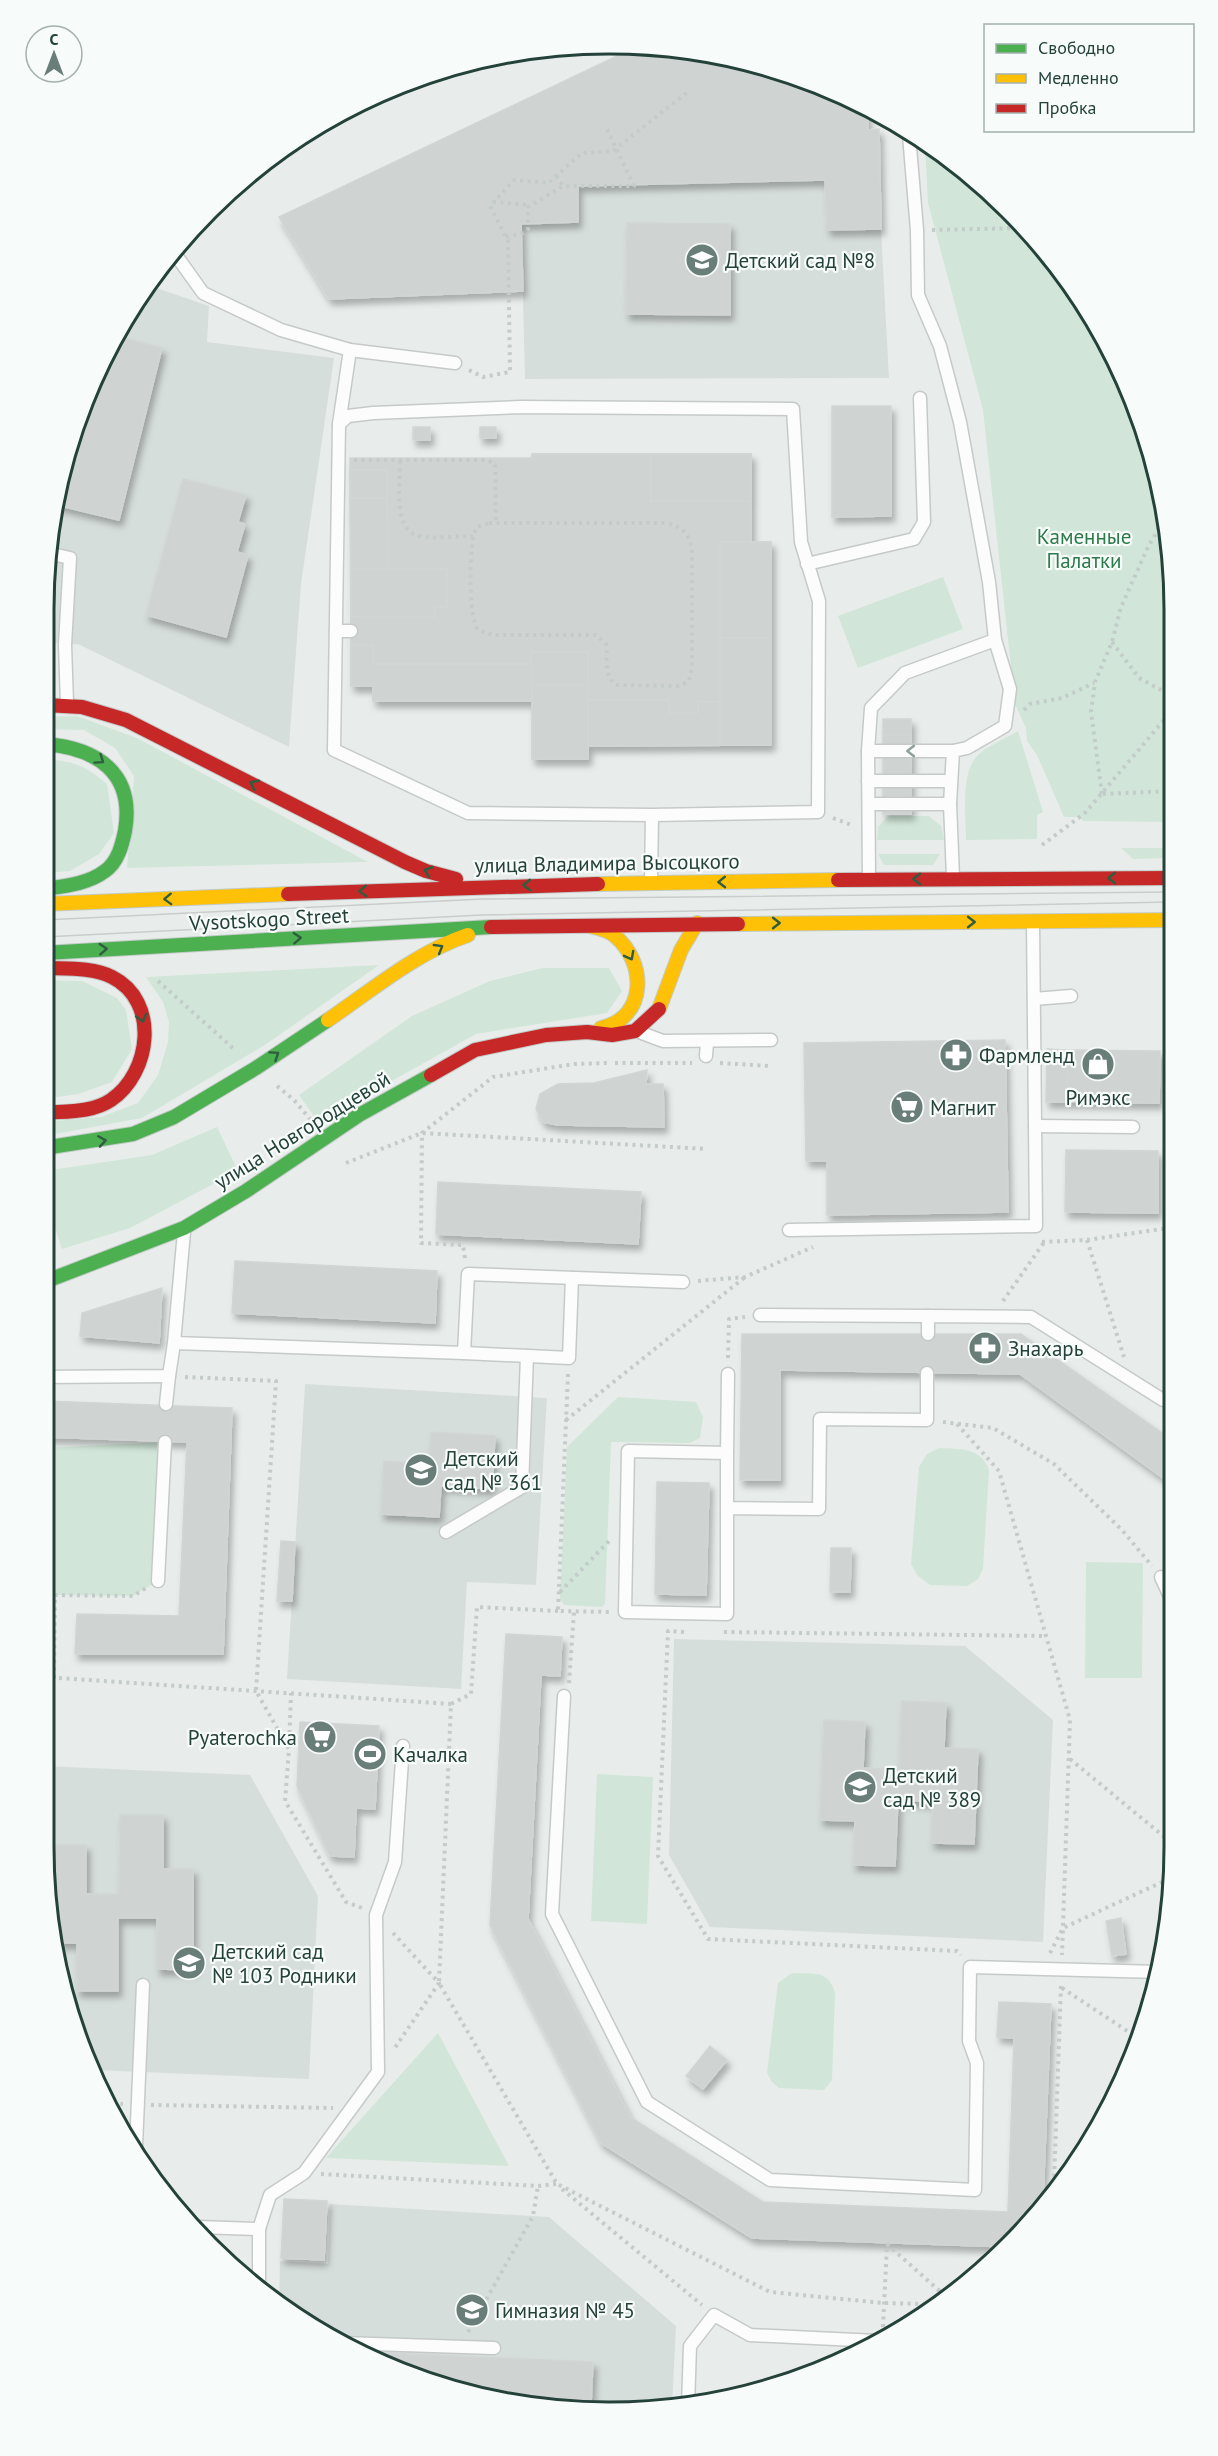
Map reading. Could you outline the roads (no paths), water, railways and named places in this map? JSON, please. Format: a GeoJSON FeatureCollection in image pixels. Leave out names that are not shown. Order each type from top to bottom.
{"type":"FeatureCollection","features":[{"type":"Feature","properties":{"kind":"main road"},"geometry":{"type":"LineString","coordinates":[[54,705],[67,705],[126,720],[405,862],[426,871],[485,886]]}},
{"type":"Feature","properties":{"kind":"main road"},"geometry":{"type":"LineString","coordinates":[[54,745],[80,749],[95,755],[107,765],[116,775],[125,794],[127,825],[119,853],[107,870],[83,882],[54,887]]}},
{"type":"Feature","properties":{"kind":"main road","name":"улица Владимира Высоцкого"},"geometry":{"type":"LineString","coordinates":[[54,904],[485,886],[953,878],[1164,878]]}},
{"type":"Feature","properties":{"kind":"main road"},"geometry":{"type":"LineString","coordinates":[[54,1147],[115,1138],[151,1128],[174,1118],[256,1068],[407,966],[453,940],[495,927],[584,924],[1164,920]]}},
{"type":"Feature","properties":{"kind":"main road"},"geometry":{"type":"LineString","coordinates":[[636,1031],[660,1008],[681,950],[697,923]]}},
{"type":"Feature","properties":{"kind":"main road","name":"улица Новгородцевой"},"geometry":{"type":"LineString","coordinates":[[584,924],[614,934],[628,951],[635,967],[637,983],[634,1005],[619,1022],[587,1032]]}},
{"type":"Feature","properties":{"kind":"main road","name":"Vysotskogo Street"},"geometry":{"type":"LineString","coordinates":[[54,952],[495,927]]}},
{"type":"Feature","properties":{"kind":"main road"},"geometry":{"type":"LineString","coordinates":[[54,968],[100,972],[115,978],[135,997],[142,1012],[146,1038],[139,1064],[130,1080],[110,1100],[84,1109],[54,1112]]}},
{"type":"Feature","properties":{"kind":"main road","name":"улица Новгородцевой"},"geometry":{"type":"LineString","coordinates":[[54,1278],[184,1228],[246,1191],[358,1115],[475,1050],[546,1035],[587,1032],[612,1035],[636,1031]]}},
{"type":"Feature","properties":{"kind":"lane"},"geometry":{"type":"LineString","coordinates":[[868,751],[953,751],[967,748],[1005,726],[1010,689],[995,640],[989,582],[960,422],[940,346],[918,295],[917,230],[910,143]]}},
{"type":"Feature","properties":{"kind":"lane"},"geometry":{"type":"LineString","coordinates":[[179,259],[203,294],[281,330],[350,350],[455,363]]}},
{"type":"Feature","properties":{"kind":"lane"},"geometry":{"type":"LineString","coordinates":[[339,424],[348,416],[373,413],[520,407],[793,409],[801,542],[819,601],[818,812],[468,813],[334,750],[339,424],[350,350]]}},
{"type":"Feature","properties":{"kind":"lane"},"geometry":{"type":"LineString","coordinates":[[807,564],[914,539],[924,522],[920,398]]}},
{"type":"Feature","properties":{"kind":"lane"},"geometry":{"type":"LineString","coordinates":[[57,555],[70,558],[64,645],[67,705]]}},
{"type":"Feature","properties":{"kind":"lane"},"geometry":{"type":"LineString","coordinates":[[336,631],[351,631]]}},
{"type":"Feature","properties":{"kind":"lane"},"geometry":{"type":"LineString","coordinates":[[869,879],[868,751],[871,708],[905,673],[995,640]]}},
{"type":"Feature","properties":{"kind":"lane"},"geometry":{"type":"LineString","coordinates":[[953,751],[951,781],[953,878]]}},
{"type":"Feature","properties":{"kind":"lane"},"geometry":{"type":"LineString","coordinates":[[868,781],[951,781]]}},
{"type":"Feature","properties":{"kind":"lane"},"geometry":{"type":"LineString","coordinates":[[869,804],[951,804]]}},
{"type":"Feature","properties":{"kind":"lane"},"geometry":{"type":"LineString","coordinates":[[651,883],[652,814]]}},
{"type":"Feature","properties":{"kind":"lane"},"geometry":{"type":"LineString","coordinates":[[789,1230],[1036,1226],[1033,922]]}},
{"type":"Feature","properties":{"kind":"lane"},"geometry":{"type":"LineString","coordinates":[[1034,999],[1071,996]]}},
{"type":"Feature","properties":{"kind":"lane"},"geometry":{"type":"LineString","coordinates":[[636,1031],[663,1041],[771,1040]]}},
{"type":"Feature","properties":{"kind":"lane"},"geometry":{"type":"LineString","coordinates":[[706,1061],[707,1042]]}},
{"type":"Feature","properties":{"kind":"lane"},"geometry":{"type":"LineString","coordinates":[[1035,1126],[1133,1127]]}},
{"type":"Feature","properties":{"kind":"lane"},"geometry":{"type":"LineString","coordinates":[[166,1404],[184,1228]]}},
{"type":"Feature","properties":{"kind":"lane"},"geometry":{"type":"LineString","coordinates":[[465,1353],[468,1274],[683,1282]]}},
{"type":"Feature","properties":{"kind":"lane"},"geometry":{"type":"LineString","coordinates":[[174,1342],[569,1358],[572,1278]]}},
{"type":"Feature","properties":{"kind":"lane"},"geometry":{"type":"LineString","coordinates":[[760,1315],[1031,1317],[1164,1400]]}},
{"type":"Feature","properties":{"kind":"lane"},"geometry":{"type":"LineString","coordinates":[[928,1316],[928,1335]]}},
{"type":"Feature","properties":{"kind":"lane"},"geometry":{"type":"LineString","coordinates":[[446,1532],[522,1487],[527,1356]]}},
{"type":"Feature","properties":{"kind":"lane"},"geometry":{"type":"LineString","coordinates":[[727,1508],[819,1509],[820,1419],[927,1420],[927,1372]]}},
{"type":"Feature","properties":{"kind":"lane"},"geometry":{"type":"LineString","coordinates":[[728,1374],[728,1453],[727,1508],[727,1614],[625,1612],[628,1451],[728,1453]]}},
{"type":"Feature","properties":{"kind":"lane"},"geometry":{"type":"LineString","coordinates":[[54,1377],[169,1376]]}},
{"type":"Feature","properties":{"kind":"lane"},"geometry":{"type":"LineString","coordinates":[[158,1581],[165,1442]]}},
{"type":"Feature","properties":{"kind":"lane"},"geometry":{"type":"LineString","coordinates":[[1161,1577],[1164,1584]]}},
{"type":"Feature","properties":{"kind":"lane"},"geometry":{"type":"LineString","coordinates":[[564,1696],[552,1914],[647,2102],[770,2180],[975,2190],[977,2063],[969,2041],[970,1967],[1149,1972]]}},
{"type":"Feature","properties":{"kind":"lane"},"geometry":{"type":"LineString","coordinates":[[259,2277],[259,2229],[270,2195],[304,2174],[378,2072],[376,1914],[395,1862],[402,1746]]}},
{"type":"Feature","properties":{"kind":"lane"},"geometry":{"type":"LineString","coordinates":[[136,2136],[143,1985]]}},
{"type":"Feature","properties":{"kind":"lane"},"geometry":{"type":"LineString","coordinates":[[206,2227],[259,2229]]}},
{"type":"Feature","properties":{"kind":"lane"},"geometry":{"type":"LineString","coordinates":[[688,2396],[690,2346],[714,2315],[750,2335],[863,2340]]}},
{"type":"Feature","properties":{"kind":"lane"},"geometry":{"type":"LineString","coordinates":[[361,2344],[494,2348]]}},
{"type":"Feature","properties":{"kind":"tram line"},"geometry":{"type":"LineString","coordinates":[[54,920],[483,899],[1164,892]]}},
{"type":"Feature","properties":{"kind":"tram line"},"geometry":{"type":"LineString","coordinates":[[54,936],[482,915],[1164,902]]}},
{"type":"Feature","properties":{"kind":"place","name":"Детский сад №8"},"geometry":{"type":"Point","coordinates":[702,260]}},
{"type":"Feature","properties":{"kind":"place","name":"Фармленд"},"geometry":{"type":"Point","coordinates":[956,1055]}},
{"type":"Feature","properties":{"kind":"place","name":"Римэкс"},"geometry":{"type":"Point","coordinates":[1098,1064]}},
{"type":"Feature","properties":{"kind":"place","name":"Магнит"},"geometry":{"type":"Point","coordinates":[907,1107]}},
{"type":"Feature","properties":{"kind":"place","name":"Знахарь"},"geometry":{"type":"Point","coordinates":[985,1348]}},
{"type":"Feature","properties":{"kind":"place","name":"Детский сад № 361"},"geometry":{"type":"Point","coordinates":[421,1470]}},
{"type":"Feature","properties":{"kind":"place","name":"Pyaterochka"},"geometry":{"type":"Point","coordinates":[320,1737]}},
{"type":"Feature","properties":{"kind":"place","name":"Качалка"},"geometry":{"type":"Point","coordinates":[370,1754]}},
{"type":"Feature","properties":{"kind":"place","name":"Детский сад № 389"},"geometry":{"type":"Point","coordinates":[860,1787]}},
{"type":"Feature","properties":{"kind":"place","name":"Детский сад № 103 Родники"},"geometry":{"type":"Point","coordinates":[189,1963]}},
{"type":"Feature","properties":{"kind":"place","name":"Гимназия № 45"},"geometry":{"type":"Point","coordinates":[472,2310]}},
{"type":"Feature","properties":{"kind":"park label","name":"Каменные Палатки"},"geometry":{"type":"Point","coordinates":[1084,548]}}]}
